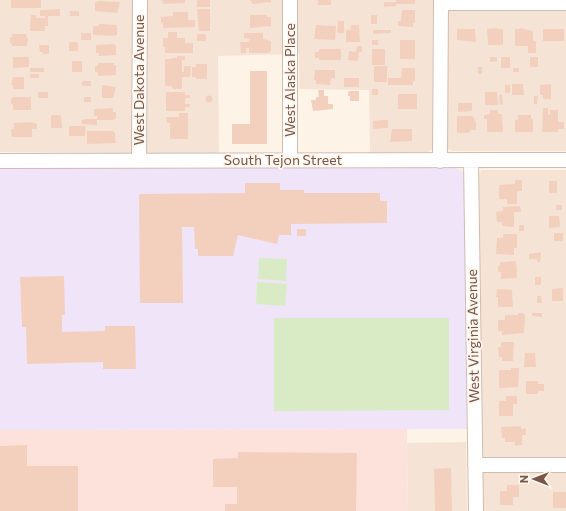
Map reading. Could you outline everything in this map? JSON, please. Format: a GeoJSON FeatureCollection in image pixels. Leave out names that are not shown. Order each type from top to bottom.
{"type":"FeatureCollection","features":[{"type":"Feature","properties":{"kind":"street","name":"West Dakota Avenue"},"geometry":{"type":"LineString","coordinates":[[139,160],[140,0]]}},
{"type":"Feature","properties":{"kind":"street","name":"West Alaska Place"},"geometry":{"type":"LineString","coordinates":[[290,0],[290,160]]}},
{"type":"Feature","properties":{"kind":"street"},"geometry":{"type":"LineString","coordinates":[[440,161],[441,1],[566,3]]}},
{"type":"Feature","properties":{"kind":"street","name":"West Virginia Avenue"},"geometry":{"type":"LineString","coordinates":[[471,160],[476,511]]}},
{"type":"Feature","properties":{"kind":"street","name":"South Tejon Street"},"geometry":{"type":"LineString","coordinates":[[0,161],[566,160]]}},
{"type":"Feature","properties":{"kind":"street"},"geometry":{"type":"LineString","coordinates":[[475,465],[566,465]]}},
{"type":"Feature","properties":{"kind":"shaded area"},"geometry":{"type":"Polygon","coordinates":[[[0,0],[433,0],[432,149],[428,152],[370,153],[369,90],[299,89],[299,54],[218,56],[219,154],[0,152],[0,0]]]}},
{"type":"Feature","properties":{"kind":"shaded area"},"geometry":{"type":"Polygon","coordinates":[[[447,0],[566,0],[566,151],[452,151],[448,149],[447,0]]]}},
{"type":"Feature","properties":{"kind":"shaded area"},"geometry":{"type":"Polygon","coordinates":[[[0,168],[454,168],[461,170],[464,173],[467,429],[0,430],[0,168]]]}},
{"type":"Feature","properties":{"kind":"shaded area"},"geometry":{"type":"Polygon","coordinates":[[[481,170],[566,170],[566,511],[483,511],[479,176],[481,170]]]}},
{"type":"Feature","properties":{"kind":"shaded area"},"geometry":{"type":"Polygon","coordinates":[[[407,429],[408,511],[0,511],[0,430],[407,429]]]}},
{"type":"Feature","properties":{"kind":"shaded area"},"geometry":{"type":"Polygon","coordinates":[[[466,442],[467,511],[408,511],[407,443],[466,442]]]}},
{"type":"Feature","properties":{"kind":"green space"},"geometry":{"type":"Polygon","coordinates":[[[259,258],[287,259],[286,281],[258,279],[259,258]]]}},
{"type":"Feature","properties":{"kind":"green space"},"geometry":{"type":"Polygon","coordinates":[[[257,282],[287,284],[285,306],[256,304],[257,282]]]}},
{"type":"Feature","properties":{"kind":"green space"},"geometry":{"type":"Polygon","coordinates":[[[274,318],[449,318],[449,410],[274,411],[274,318]]]}},
{"type":"Feature","properties":{"kind":"building"},"geometry":{"type":"Polygon","coordinates":[[[11,0],[41,0],[41,8],[11,8],[11,0]]]}},
{"type":"Feature","properties":{"kind":"building"},"geometry":{"type":"Polygon","coordinates":[[[162,0],[185,0],[185,3],[163,4],[162,0]]]}},
{"type":"Feature","properties":{"kind":"building"},"geometry":{"type":"Polygon","coordinates":[[[197,0],[210,0],[210,7],[197,7],[197,0]]]}},
{"type":"Feature","properties":{"kind":"building"},"geometry":{"type":"Polygon","coordinates":[[[250,0],[271,0],[271,2],[253,4],[250,0]]]}},
{"type":"Feature","properties":{"kind":"building"},"geometry":{"type":"Polygon","coordinates":[[[318,0],[331,0],[331,5],[318,5],[318,0]]]}},
{"type":"Feature","properties":{"kind":"building"},"geometry":{"type":"Polygon","coordinates":[[[396,0],[415,0],[415,4],[396,4],[396,6],[384,7],[384,2],[396,2],[396,0]]]}},
{"type":"Feature","properties":{"kind":"building"},"geometry":{"type":"Polygon","coordinates":[[[95,2],[120,2],[117,13],[95,11],[95,2]]]}},
{"type":"Feature","properties":{"kind":"building"},"geometry":{"type":"Polygon","coordinates":[[[60,9],[60,16],[40,16],[40,10],[60,9]]]}},
{"type":"Feature","properties":{"kind":"building"},"geometry":{"type":"Polygon","coordinates":[[[197,9],[210,9],[210,31],[199,31],[197,9]]]}},
{"type":"Feature","properties":{"kind":"building"},"geometry":{"type":"Polygon","coordinates":[[[402,10],[415,10],[415,23],[413,23],[413,27],[398,26],[398,21],[401,21],[402,10]]]}},
{"type":"Feature","properties":{"kind":"building"},"geometry":{"type":"Polygon","coordinates":[[[70,11],[79,11],[79,16],[70,16],[70,11]]]}},
{"type":"Feature","properties":{"kind":"building"},"geometry":{"type":"Polygon","coordinates":[[[173,12],[188,12],[188,20],[195,20],[195,27],[163,28],[161,17],[173,16],[173,12]]]}},
{"type":"Feature","properties":{"kind":"building"},"geometry":{"type":"Polygon","coordinates":[[[31,15],[36,15],[36,18],[45,18],[45,16],[48,16],[48,26],[45,26],[45,31],[30,31],[31,15]]]}},
{"type":"Feature","properties":{"kind":"building"},"geometry":{"type":"Polygon","coordinates":[[[250,15],[267,15],[267,17],[271,17],[271,26],[250,28],[250,15]]]}},
{"type":"Feature","properties":{"kind":"building"},"geometry":{"type":"Polygon","coordinates":[[[371,15],[377,15],[377,24],[371,24],[371,15]]]}},
{"type":"Feature","properties":{"kind":"building"},"geometry":{"type":"Polygon","coordinates":[[[338,21],[344,21],[344,33],[337,33],[338,21]]]}},
{"type":"Feature","properties":{"kind":"building"},"geometry":{"type":"Polygon","coordinates":[[[99,24],[117,25],[117,35],[93,35],[93,26],[99,26],[99,24]]]}},
{"type":"Feature","properties":{"kind":"building"},"geometry":{"type":"Polygon","coordinates":[[[316,25],[336,26],[335,40],[314,39],[316,25]]]}},
{"type":"Feature","properties":{"kind":"building"},"geometry":{"type":"Polygon","coordinates":[[[351,25],[359,25],[360,42],[346,42],[346,30],[351,30],[351,25]]]}},
{"type":"Feature","properties":{"kind":"building"},"geometry":{"type":"Polygon","coordinates":[[[520,28],[533,31],[533,41],[536,41],[536,53],[528,53],[528,46],[515,46],[515,29],[520,28]]]}},
{"type":"Feature","properties":{"kind":"building"},"geometry":{"type":"Polygon","coordinates":[[[457,29],[475,29],[476,42],[457,40],[457,29]]]}},
{"type":"Feature","properties":{"kind":"building"},"geometry":{"type":"Polygon","coordinates":[[[487,29],[503,29],[503,45],[488,45],[487,29]]]}},
{"type":"Feature","properties":{"kind":"building"},"geometry":{"type":"Polygon","coordinates":[[[543,29],[564,29],[564,41],[543,41],[543,29]]]}},
{"type":"Feature","properties":{"kind":"building"},"geometry":{"type":"Polygon","coordinates":[[[373,30],[391,30],[391,33],[373,34],[373,30]]]}},
{"type":"Feature","properties":{"kind":"building"},"geometry":{"type":"Polygon","coordinates":[[[168,32],[177,32],[177,38],[185,38],[185,43],[193,43],[193,53],[165,53],[163,38],[168,38],[168,32]]]}},
{"type":"Feature","properties":{"kind":"building"},"geometry":{"type":"Polygon","coordinates":[[[81,33],[91,33],[91,40],[81,40],[81,33]]]}},
{"type":"Feature","properties":{"kind":"building"},"geometry":{"type":"Polygon","coordinates":[[[244,33],[263,33],[263,39],[271,41],[271,51],[268,53],[249,53],[249,48],[246,48],[246,53],[241,53],[240,42],[248,42],[250,39],[244,38],[244,33]]]}},
{"type":"Feature","properties":{"kind":"building"},"geometry":{"type":"Polygon","coordinates":[[[12,34],[26,34],[28,38],[27,46],[12,46],[12,43],[10,44],[10,37],[12,37],[12,34]]]}},
{"type":"Feature","properties":{"kind":"building"},"geometry":{"type":"Polygon","coordinates":[[[197,34],[206,34],[206,41],[197,41],[197,34]]]}},
{"type":"Feature","properties":{"kind":"building"},"geometry":{"type":"Polygon","coordinates":[[[372,40],[378,40],[378,45],[372,45],[372,40]]]}},
{"type":"Feature","properties":{"kind":"building"},"geometry":{"type":"Polygon","coordinates":[[[400,40],[415,40],[415,59],[400,59],[400,40]]]}},
{"type":"Feature","properties":{"kind":"building"},"geometry":{"type":"Polygon","coordinates":[[[69,42],[78,42],[78,51],[69,51],[69,42]]]}},
{"type":"Feature","properties":{"kind":"building"},"geometry":{"type":"Polygon","coordinates":[[[114,44],[116,46],[116,55],[99,56],[99,53],[96,53],[96,45],[114,44]]]}},
{"type":"Feature","properties":{"kind":"building"},"geometry":{"type":"Polygon","coordinates":[[[39,45],[49,45],[49,54],[43,54],[43,52],[40,52],[39,45]]]}},
{"type":"Feature","properties":{"kind":"building"},"geometry":{"type":"Polygon","coordinates":[[[357,46],[362,46],[362,52],[359,52],[358,61],[348,60],[349,51],[356,52],[357,46]]]}},
{"type":"Feature","properties":{"kind":"building"},"geometry":{"type":"Polygon","coordinates":[[[319,49],[341,49],[341,60],[319,60],[319,58],[315,58],[315,52],[319,52],[319,49]]]}},
{"type":"Feature","properties":{"kind":"building"},"geometry":{"type":"Polygon","coordinates":[[[372,49],[385,49],[385,65],[372,65],[372,49]]]}},
{"type":"Feature","properties":{"kind":"building"},"geometry":{"type":"Polygon","coordinates":[[[177,56],[185,56],[185,60],[182,60],[182,72],[184,72],[184,66],[191,66],[190,77],[182,77],[182,89],[173,89],[172,86],[165,86],[165,59],[177,58],[177,56]]]}},
{"type":"Feature","properties":{"kind":"building"},"geometry":{"type":"Polygon","coordinates":[[[13,57],[29,57],[29,67],[13,68],[13,57]]]}},
{"type":"Feature","properties":{"kind":"building"},"geometry":{"type":"Polygon","coordinates":[[[490,57],[497,57],[497,61],[490,62],[490,57]]]}},
{"type":"Feature","properties":{"kind":"building"},"geometry":{"type":"Polygon","coordinates":[[[501,57],[510,57],[510,68],[501,68],[501,57]]]}},
{"type":"Feature","properties":{"kind":"building"},"geometry":{"type":"Polygon","coordinates":[[[530,57],[538,57],[538,67],[530,67],[530,57]]]}},
{"type":"Feature","properties":{"kind":"building"},"geometry":{"type":"Polygon","coordinates":[[[72,61],[82,61],[82,72],[72,72],[72,61]]]}},
{"type":"Feature","properties":{"kind":"building"},"geometry":{"type":"Polygon","coordinates":[[[98,63],[114,63],[114,65],[116,65],[116,75],[98,76],[98,72],[95,72],[95,66],[98,66],[98,63]]]}},
{"type":"Feature","properties":{"kind":"building"},"geometry":{"type":"Polygon","coordinates":[[[196,64],[207,64],[207,79],[196,79],[196,77],[192,77],[192,67],[196,67],[196,64]]]}},
{"type":"Feature","properties":{"kind":"building"},"geometry":{"type":"Polygon","coordinates":[[[374,66],[387,66],[387,82],[374,82],[374,66]]]}},
{"type":"Feature","properties":{"kind":"building"},"geometry":{"type":"Polygon","coordinates":[[[478,67],[482,67],[482,74],[478,74],[478,67]]]}},
{"type":"Feature","properties":{"kind":"building"},"geometry":{"type":"Polygon","coordinates":[[[30,68],[44,68],[44,72],[30,72],[30,68]]]}},
{"type":"Feature","properties":{"kind":"building"},"geometry":{"type":"Polygon","coordinates":[[[402,68],[415,68],[415,81],[413,81],[413,85],[388,85],[388,78],[401,78],[402,68]]]}},
{"type":"Feature","properties":{"kind":"building"},"geometry":{"type":"Polygon","coordinates":[[[513,68],[519,68],[519,72],[513,72],[513,68]]]}},
{"type":"Feature","properties":{"kind":"building"},"geometry":{"type":"Polygon","coordinates":[[[315,70],[335,70],[335,78],[331,78],[330,85],[316,84],[316,80],[314,80],[315,70]]]}},
{"type":"Feature","properties":{"kind":"building"},"geometry":{"type":"Polygon","coordinates":[[[250,71],[267,71],[267,144],[232,144],[232,124],[250,124],[250,71]]]}},
{"type":"Feature","properties":{"kind":"building"},"geometry":{"type":"Polygon","coordinates":[[[30,74],[39,74],[39,78],[30,78],[30,74]]]}},
{"type":"Feature","properties":{"kind":"building"},"geometry":{"type":"Polygon","coordinates":[[[13,77],[24,77],[24,89],[13,89],[13,85],[11,85],[13,77]]]}},
{"type":"Feature","properties":{"kind":"building"},"geometry":{"type":"Polygon","coordinates":[[[344,78],[359,78],[359,87],[344,87],[344,78]]]}},
{"type":"Feature","properties":{"kind":"building"},"geometry":{"type":"Polygon","coordinates":[[[82,81],[91,81],[91,86],[82,86],[82,81]]]}},
{"type":"Feature","properties":{"kind":"building"},"geometry":{"type":"Polygon","coordinates":[[[512,84],[523,84],[524,95],[512,95],[512,84]]]}},
{"type":"Feature","properties":{"kind":"building"},"geometry":{"type":"Polygon","coordinates":[[[551,84],[551,99],[543,99],[543,95],[540,95],[540,85],[551,84]]]}},
{"type":"Feature","properties":{"kind":"building"},"geometry":{"type":"Polygon","coordinates":[[[102,85],[116,87],[113,98],[102,98],[102,85]]]}},
{"type":"Feature","properties":{"kind":"building"},"geometry":{"type":"Polygon","coordinates":[[[505,85],[510,85],[510,93],[505,93],[505,85]]]}},
{"type":"Feature","properties":{"kind":"building"},"geometry":{"type":"Polygon","coordinates":[[[372,89],[378,89],[378,95],[372,95],[372,89]]]}},
{"type":"Feature","properties":{"kind":"building"},"geometry":{"type":"Polygon","coordinates":[[[318,90],[324,90],[324,96],[328,96],[328,104],[333,104],[333,109],[313,111],[311,100],[316,100],[316,97],[319,97],[318,90]]]}},
{"type":"Feature","properties":{"kind":"building"},"geometry":{"type":"Polygon","coordinates":[[[359,91],[359,101],[350,101],[348,92],[359,91]]]}},
{"type":"Feature","properties":{"kind":"building"},"geometry":{"type":"Polygon","coordinates":[[[38,92],[48,92],[48,98],[38,98],[38,92]]]}},
{"type":"Feature","properties":{"kind":"building"},"geometry":{"type":"Polygon","coordinates":[[[166,92],[185,92],[185,95],[190,95],[190,98],[185,98],[185,104],[190,104],[190,107],[185,107],[185,111],[166,111],[166,92]]]}},
{"type":"Feature","properties":{"kind":"building"},"geometry":{"type":"Polygon","coordinates":[[[485,92],[497,92],[498,105],[485,105],[485,92]]]}},
{"type":"Feature","properties":{"kind":"building"},"geometry":{"type":"Polygon","coordinates":[[[398,94],[417,94],[417,109],[398,109],[398,94]]]}},
{"type":"Feature","properties":{"kind":"building"},"geometry":{"type":"Polygon","coordinates":[[[502,94],[503,104],[500,105],[499,95],[502,94]]]}},
{"type":"Feature","properties":{"kind":"building"},"geometry":{"type":"Polygon","coordinates":[[[209,96],[212,99],[209,102],[206,99],[209,96]]]}},
{"type":"Feature","properties":{"kind":"building"},"geometry":{"type":"Polygon","coordinates":[[[534,96],[538,96],[537,104],[534,104],[534,96]]]}},
{"type":"Feature","properties":{"kind":"building"},"geometry":{"type":"Polygon","coordinates":[[[13,97],[31,97],[31,110],[13,110],[11,99],[13,97]]]}},
{"type":"Feature","properties":{"kind":"building"},"geometry":{"type":"Polygon","coordinates":[[[84,97],[91,97],[91,102],[84,102],[84,97]]]}},
{"type":"Feature","properties":{"kind":"building"},"geometry":{"type":"Polygon","coordinates":[[[458,103],[472,103],[472,111],[458,112],[458,103]]]}},
{"type":"Feature","properties":{"kind":"building"},"geometry":{"type":"Polygon","coordinates":[[[113,108],[113,112],[116,112],[116,119],[97,120],[97,116],[94,116],[94,109],[113,108]]]}},
{"type":"Feature","properties":{"kind":"building"},"geometry":{"type":"Polygon","coordinates":[[[543,108],[548,108],[548,115],[550,115],[550,110],[558,110],[558,122],[564,122],[564,129],[558,129],[558,132],[542,132],[543,108]]]}},
{"type":"Feature","properties":{"kind":"building"},"geometry":{"type":"Polygon","coordinates":[[[490,110],[498,110],[498,114],[502,114],[503,132],[487,132],[487,119],[484,119],[484,115],[490,114],[490,110]]]}},
{"type":"Feature","properties":{"kind":"building"},"geometry":{"type":"Polygon","coordinates":[[[179,113],[188,113],[188,139],[170,139],[170,123],[167,123],[166,117],[179,117],[179,113]]]}},
{"type":"Feature","properties":{"kind":"building"},"geometry":{"type":"Polygon","coordinates":[[[51,115],[61,115],[62,128],[51,128],[51,115]]]}},
{"type":"Feature","properties":{"kind":"building"},"geometry":{"type":"Polygon","coordinates":[[[518,115],[531,115],[531,119],[533,119],[533,132],[515,132],[515,120],[518,120],[518,115]]]}},
{"type":"Feature","properties":{"kind":"building"},"geometry":{"type":"Polygon","coordinates":[[[457,116],[473,116],[476,123],[476,130],[470,130],[470,132],[466,133],[457,133],[457,116]]]}},
{"type":"Feature","properties":{"kind":"building"},"geometry":{"type":"Polygon","coordinates":[[[97,119],[97,125],[82,124],[82,120],[97,119]]]}},
{"type":"Feature","properties":{"kind":"building"},"geometry":{"type":"Polygon","coordinates":[[[388,120],[388,128],[373,129],[373,121],[388,120]]]}},
{"type":"Feature","properties":{"kind":"building"},"geometry":{"type":"Polygon","coordinates":[[[32,122],[37,124],[37,129],[32,129],[32,137],[12,137],[11,129],[14,129],[14,123],[32,122]]]}},
{"type":"Feature","properties":{"kind":"building"},"geometry":{"type":"Polygon","coordinates":[[[69,126],[85,126],[85,136],[69,136],[69,126]]]}},
{"type":"Feature","properties":{"kind":"building"},"geometry":{"type":"Polygon","coordinates":[[[392,129],[412,129],[412,141],[390,142],[392,129]]]}},
{"type":"Feature","properties":{"kind":"building"},"geometry":{"type":"Polygon","coordinates":[[[87,131],[113,131],[115,133],[116,143],[87,144],[87,131]]]}},
{"type":"Feature","properties":{"kind":"building"},"geometry":{"type":"Polygon","coordinates":[[[515,180],[522,180],[522,191],[517,191],[517,204],[507,204],[507,199],[499,199],[499,185],[515,184],[515,180]]]}},
{"type":"Feature","properties":{"kind":"building"},"geometry":{"type":"Polygon","coordinates":[[[549,181],[557,181],[557,193],[549,193],[549,181]]]}},
{"type":"Feature","properties":{"kind":"building"},"geometry":{"type":"Polygon","coordinates":[[[245,183],[280,183],[280,190],[304,190],[304,193],[380,193],[380,201],[387,201],[387,223],[291,224],[291,235],[279,235],[277,244],[238,235],[233,256],[198,256],[198,249],[195,249],[194,227],[182,227],[183,303],[140,303],[139,194],[245,193],[245,183]]]}},
{"type":"Feature","properties":{"kind":"building"},"geometry":{"type":"Polygon","coordinates":[[[556,205],[562,205],[562,210],[556,210],[556,205]]]}},
{"type":"Feature","properties":{"kind":"building"},"geometry":{"type":"Polygon","coordinates":[[[520,206],[521,212],[514,212],[514,227],[502,226],[502,222],[497,222],[496,212],[503,211],[503,207],[520,206]]]}},
{"type":"Feature","properties":{"kind":"building"},"geometry":{"type":"Polygon","coordinates":[[[549,216],[559,216],[560,227],[549,228],[549,216]]]}},
{"type":"Feature","properties":{"kind":"building"},"geometry":{"type":"Polygon","coordinates":[[[519,225],[524,225],[524,231],[519,231],[519,225]]]}},
{"type":"Feature","properties":{"kind":"building"},"geometry":{"type":"Polygon","coordinates":[[[297,229],[306,229],[306,236],[297,236],[297,229]]]}},
{"type":"Feature","properties":{"kind":"building"},"geometry":{"type":"Polygon","coordinates":[[[554,233],[563,233],[563,241],[554,241],[554,233]]]}},
{"type":"Feature","properties":{"kind":"building"},"geometry":{"type":"Polygon","coordinates":[[[503,234],[517,234],[517,248],[514,248],[514,255],[496,254],[497,238],[503,238],[503,234]]]}},
{"type":"Feature","properties":{"kind":"building"},"geometry":{"type":"Polygon","coordinates":[[[541,252],[540,262],[537,262],[537,259],[529,259],[529,254],[541,252]]]}},
{"type":"Feature","properties":{"kind":"building"},"geometry":{"type":"Polygon","coordinates":[[[516,261],[517,278],[501,279],[501,272],[498,272],[500,262],[516,261]]]}},
{"type":"Feature","properties":{"kind":"building"},"geometry":{"type":"Polygon","coordinates":[[[64,276],[65,315],[62,315],[62,332],[105,331],[105,326],[135,326],[136,369],[103,369],[103,362],[27,364],[26,327],[22,327],[20,277],[64,276]]]}},
{"type":"Feature","properties":{"kind":"building"},"geometry":{"type":"Polygon","coordinates":[[[535,277],[541,277],[541,285],[535,285],[535,277]]]}},
{"type":"Feature","properties":{"kind":"building"},"geometry":{"type":"Polygon","coordinates":[[[563,288],[563,301],[552,301],[552,289],[563,288]]]}},
{"type":"Feature","properties":{"kind":"building"},"geometry":{"type":"Polygon","coordinates":[[[497,289],[512,290],[513,307],[498,307],[498,297],[496,297],[497,289]]]}},
{"type":"Feature","properties":{"kind":"building"},"geometry":{"type":"Polygon","coordinates":[[[537,296],[541,296],[542,303],[537,303],[537,296]]]}},
{"type":"Feature","properties":{"kind":"building"},"geometry":{"type":"Polygon","coordinates":[[[518,313],[523,313],[525,315],[524,333],[502,335],[502,331],[498,331],[498,320],[505,320],[505,315],[518,315],[518,313]]]}},
{"type":"Feature","properties":{"kind":"building"},"geometry":{"type":"Polygon","coordinates":[[[532,313],[542,313],[542,317],[532,316],[532,313]]]}},
{"type":"Feature","properties":{"kind":"building"},"geometry":{"type":"Polygon","coordinates":[[[501,342],[514,342],[513,361],[502,361],[502,357],[499,357],[498,347],[501,347],[501,342]]]}},
{"type":"Feature","properties":{"kind":"building"},"geometry":{"type":"Polygon","coordinates":[[[525,353],[535,353],[536,367],[524,367],[525,353]]]}},
{"type":"Feature","properties":{"kind":"building"},"geometry":{"type":"Polygon","coordinates":[[[511,368],[519,368],[518,387],[499,388],[499,370],[511,370],[511,368]]]}},
{"type":"Feature","properties":{"kind":"building"},"geometry":{"type":"Polygon","coordinates":[[[526,381],[538,381],[538,384],[544,384],[544,391],[538,391],[538,394],[526,394],[526,381]]]}},
{"type":"Feature","properties":{"kind":"building"},"geometry":{"type":"Polygon","coordinates":[[[506,396],[517,396],[517,404],[513,404],[513,416],[499,416],[499,401],[506,401],[506,396]]]}},
{"type":"Feature","properties":{"kind":"building"},"geometry":{"type":"Polygon","coordinates":[[[521,426],[521,429],[526,429],[526,435],[522,435],[522,445],[515,446],[515,442],[505,442],[505,438],[502,438],[501,427],[521,426]]]}},
{"type":"Feature","properties":{"kind":"building"},"geometry":{"type":"Polygon","coordinates":[[[27,445],[27,466],[78,466],[78,511],[0,511],[0,446],[27,445]]]}},
{"type":"Feature","properties":{"kind":"building"},"geometry":{"type":"Polygon","coordinates":[[[238,452],[357,453],[356,511],[225,511],[225,504],[237,504],[237,487],[213,487],[213,459],[238,458],[238,452]]]}},
{"type":"Feature","properties":{"kind":"building"},"geometry":{"type":"Polygon","coordinates":[[[451,468],[452,511],[435,511],[434,469],[451,468]]]}},
{"type":"Feature","properties":{"kind":"building"},"geometry":{"type":"Polygon","coordinates":[[[507,485],[519,485],[519,497],[513,497],[513,505],[500,505],[500,491],[507,491],[507,485]]]}},
{"type":"Feature","properties":{"kind":"building"},"geometry":{"type":"Polygon","coordinates":[[[553,492],[566,492],[566,508],[553,508],[553,492]]]}}]}
